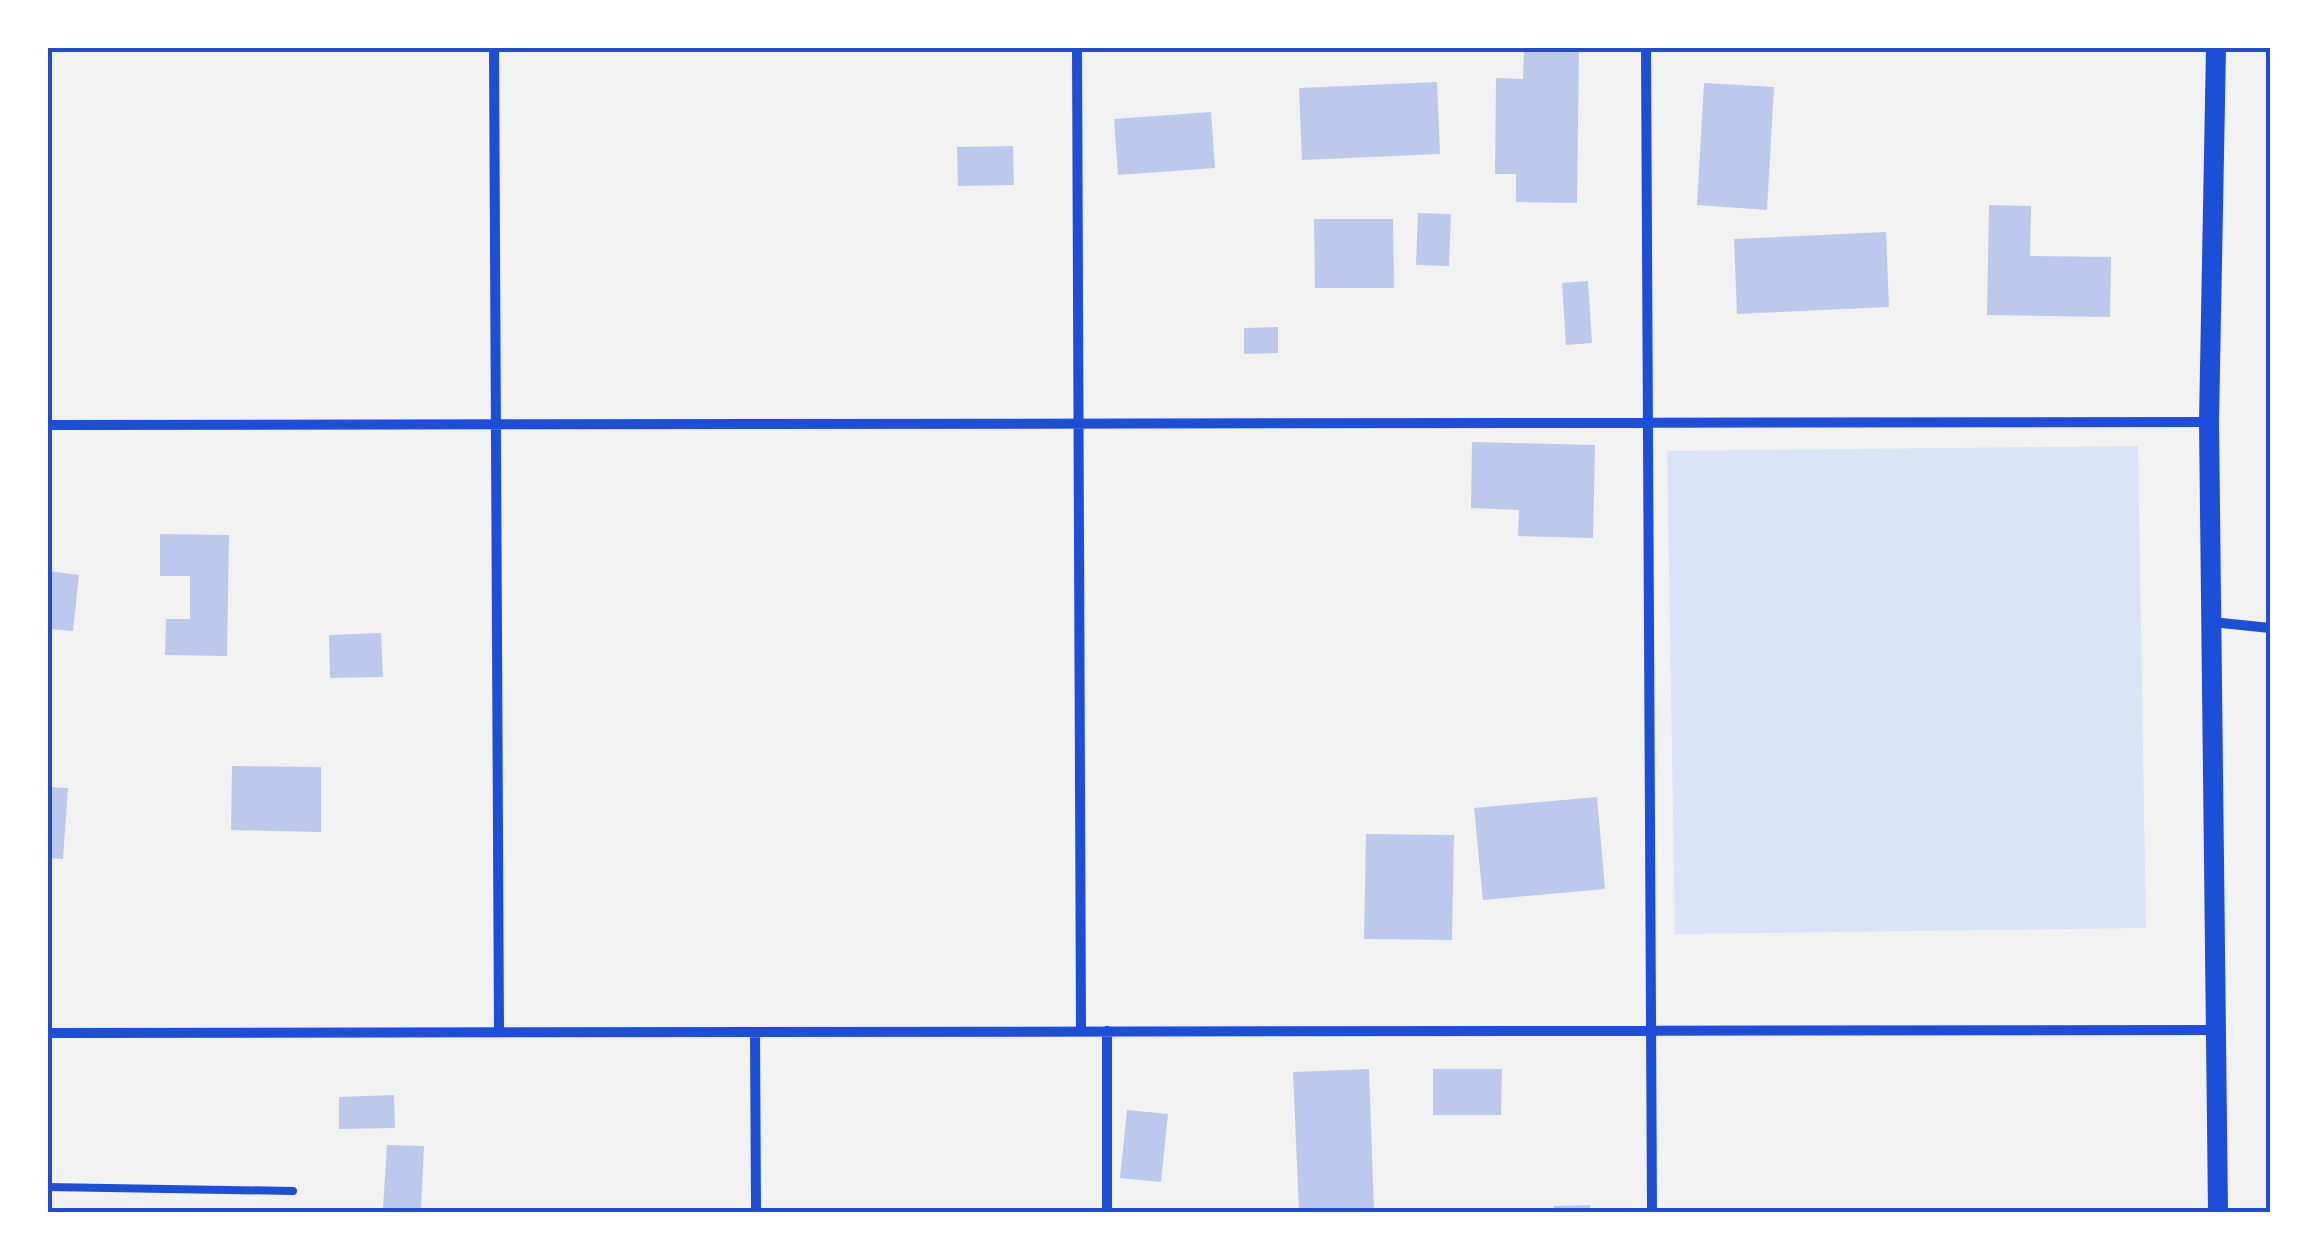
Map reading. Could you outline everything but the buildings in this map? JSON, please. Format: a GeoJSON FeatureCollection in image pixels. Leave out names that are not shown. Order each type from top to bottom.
{"type":"FeatureCollection","features":[{"type":"Feature","properties":{"kind":"main road"},"geometry":{"type":"LineString","coordinates":[[2216,48],[2209,422],[2218,1212]]}},
{"type":"Feature","properties":{"kind":"street"},"geometry":{"type":"LineString","coordinates":[[494,48],[499,1032]]}},
{"type":"Feature","properties":{"kind":"street"},"geometry":{"type":"LineString","coordinates":[[1076,48],[1081,1032]]}},
{"type":"Feature","properties":{"kind":"street"},"geometry":{"type":"LineString","coordinates":[[1646,48],[1652,1212]]}},
{"type":"Feature","properties":{"kind":"street"},"geometry":{"type":"LineString","coordinates":[[48,425],[2209,422]]}},
{"type":"Feature","properties":{"kind":"street"},"geometry":{"type":"LineString","coordinates":[[2211,622],[2270,628]]}},
{"type":"Feature","properties":{"kind":"street"},"geometry":{"type":"LineString","coordinates":[[48,1033],[2214,1030]]}},
{"type":"Feature","properties":{"kind":"street"},"geometry":{"type":"LineString","coordinates":[[755,1032],[756,1212]]}},
{"type":"Feature","properties":{"kind":"street"},"geometry":{"type":"LineString","coordinates":[[1106,1032],[1108,1212]]}},
{"type":"Feature","properties":{"kind":"lane"},"geometry":{"type":"LineString","coordinates":[[48,1186],[292,1190]]}},
{"type":"Feature","properties":{"kind":"shaded area"},"geometry":{"type":"Polygon","coordinates":[[[2138,446],[2146,928],[1675,934],[1667,451],[2138,446]]]}}]}
